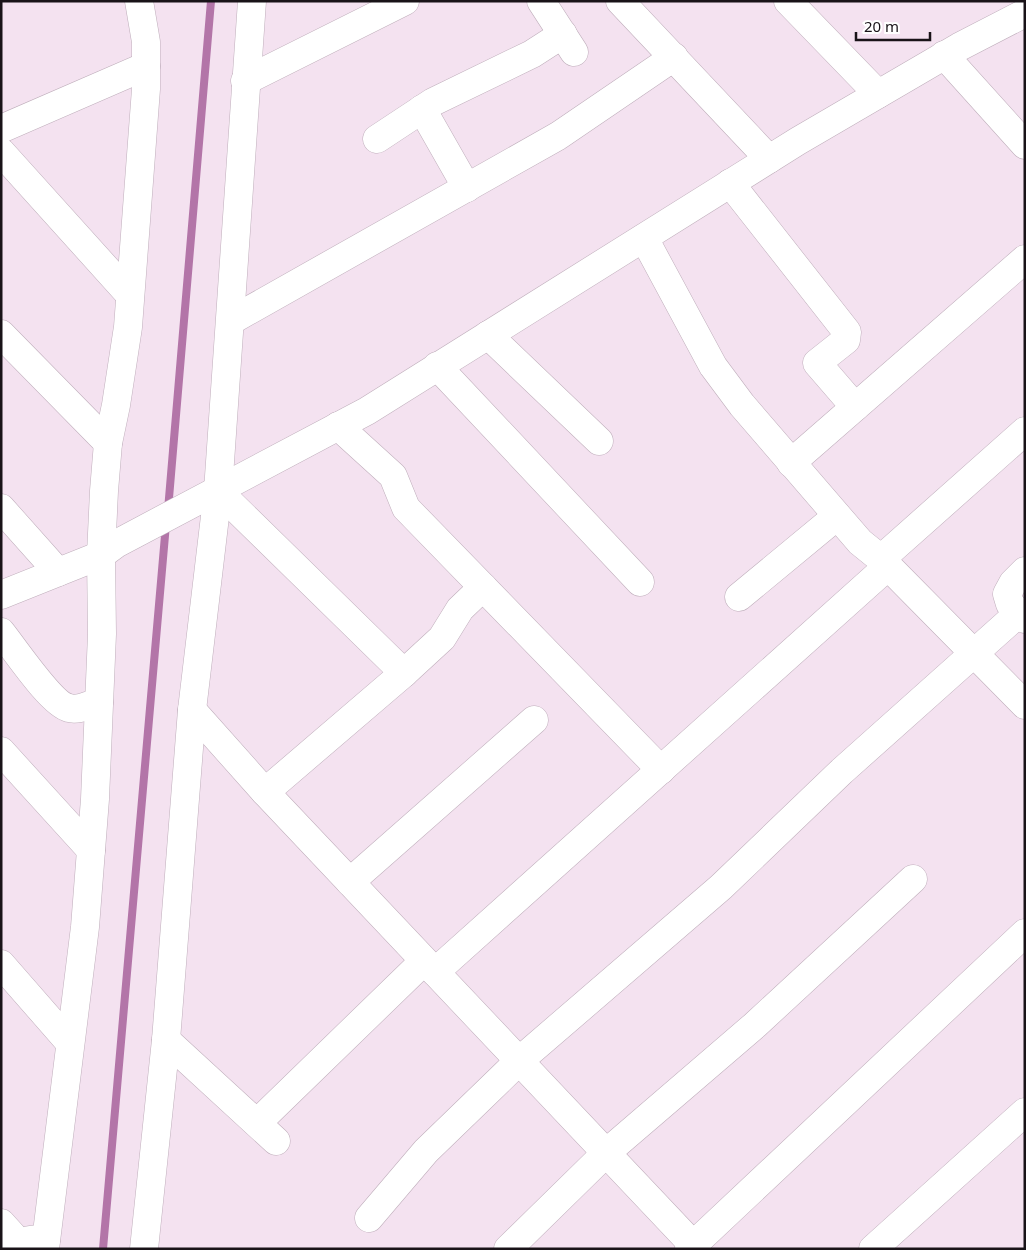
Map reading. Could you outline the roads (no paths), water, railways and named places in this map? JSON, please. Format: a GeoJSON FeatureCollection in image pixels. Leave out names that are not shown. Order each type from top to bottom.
{"type":"FeatureCollection","features":[{"type":"Feature","properties":{"kind":"street"},"geometry":{"type":"LineString","coordinates":[[1,1223],[31,1245],[70,1044],[85,927],[108,549],[108,443],[116,405],[130,295],[146,66],[146,42],[139,1]]}},
{"type":"Feature","properties":{"kind":"street"},"geometry":{"type":"LineString","coordinates":[[144,1249],[166,1040],[192,710],[218,491],[232,320],[245,81],[252,1]]}},
{"type":"Feature","properties":{"kind":"street"},"geometry":{"type":"LineString","coordinates":[[245,81],[406,1]]}},
{"type":"Feature","properties":{"kind":"street"},"geometry":{"type":"LineString","coordinates":[[377,139],[432,102],[532,54],[569,43],[541,1]]}},
{"type":"Feature","properties":{"kind":"street"},"geometry":{"type":"LineString","coordinates":[[620,1],[769,159]]}},
{"type":"Feature","properties":{"kind":"street"},"geometry":{"type":"LineString","coordinates":[[788,1],[878,94]]}},
{"type":"Feature","properties":{"kind":"street"},"geometry":{"type":"LineString","coordinates":[[1,595],[108,549],[367,411],[769,159],[944,55],[1025,13]]}},
{"type":"Feature","properties":{"kind":"street"},"geometry":{"type":"LineString","coordinates":[[944,55],[1025,145]]}},
{"type":"Feature","properties":{"kind":"street"},"geometry":{"type":"LineString","coordinates":[[232,320],[558,136],[674,58]]}},
{"type":"Feature","properties":{"kind":"street"},"geometry":{"type":"LineString","coordinates":[[1,130],[146,66]]}},
{"type":"Feature","properties":{"kind":"street"},"geometry":{"type":"LineString","coordinates":[[422,110],[467,188]]}},
{"type":"Feature","properties":{"kind":"street"},"geometry":{"type":"LineString","coordinates":[[1,152],[130,295]]}},
{"type":"Feature","properties":{"kind":"street"},"geometry":{"type":"LineString","coordinates":[[730,183],[847,332],[846,340],[819,360],[817,364],[855,407]]}},
{"type":"Feature","properties":{"kind":"street"},"geometry":{"type":"LineString","coordinates":[[644,238],[713,366],[742,405],[860,542],[884,563],[1025,704]]}},
{"type":"Feature","properties":{"kind":"street"},"geometry":{"type":"LineString","coordinates":[[791,463],[1025,259]]}},
{"type":"Feature","properties":{"kind":"street"},"geometry":{"type":"LineString","coordinates":[[1,334],[108,443]]}},
{"type":"Feature","properties":{"kind":"street"},"geometry":{"type":"LineString","coordinates":[[488,335],[599,441]]}},
{"type":"Feature","properties":{"kind":"street"},"geometry":{"type":"LineString","coordinates":[[437,366],[640,582]]}},
{"type":"Feature","properties":{"kind":"street"},"geometry":{"type":"LineString","coordinates":[[338,426],[393,476],[406,508],[661,770]]}},
{"type":"Feature","properties":{"kind":"street"},"geometry":{"type":"LineString","coordinates":[[257,1123],[430,966],[661,770],[1025,431]]}},
{"type":"Feature","properties":{"kind":"street"},"geometry":{"type":"LineString","coordinates":[[218,491],[404,673]]}},
{"type":"Feature","properties":{"kind":"street"},"geometry":{"type":"LineString","coordinates":[[1,508],[58,572]]}},
{"type":"Feature","properties":{"kind":"street"},"geometry":{"type":"LineString","coordinates":[[738,598],[837,516]]}},
{"type":"Feature","properties":{"kind":"street"},"geometry":{"type":"LineString","coordinates":[[369,1218],[426,1151],[519,1061],[721,887],[842,771],[1022,616],[1010,604],[1007,594],[1013,583],[1025,571]]}},
{"type":"Feature","properties":{"kind":"street"},"geometry":{"type":"LineString","coordinates":[[265,792],[442,638],[460,609],[483,587]]}},
{"type":"Feature","properties":{"kind":"street"},"geometry":{"type":"LineString","coordinates":[[1,632],[42,684],[65,707],[74,709],[99,702]]}},
{"type":"Feature","properties":{"kind":"street"},"geometry":{"type":"LineString","coordinates":[[192,710],[265,792],[693,1247],[1025,933]]}},
{"type":"Feature","properties":{"kind":"street"},"geometry":{"type":"LineString","coordinates":[[350,882],[534,720]]}},
{"type":"Feature","properties":{"kind":"street"},"geometry":{"type":"LineString","coordinates":[[1,751],[91,850]]}},
{"type":"Feature","properties":{"kind":"street"},"geometry":{"type":"LineString","coordinates":[[508,1249],[606,1153],[755,1025],[913,879]]}},
{"type":"Feature","properties":{"kind":"street"},"geometry":{"type":"LineString","coordinates":[[1,964],[70,1044]]}},
{"type":"Feature","properties":{"kind":"street"},"geometry":{"type":"LineString","coordinates":[[166,1040],[276,1142]]}},
{"type":"Feature","properties":{"kind":"street"},"geometry":{"type":"LineString","coordinates":[[873,1249],[1025,1112]]}},
{"type":"Feature","properties":{"kind":"waterway"},"geometry":{"type":"LineString","coordinates":[[168,510],[211,1]]}},
{"type":"Feature","properties":{"kind":"waterway"},"geometry":{"type":"LineString","coordinates":[[103,1249],[166,524]]}}]}
